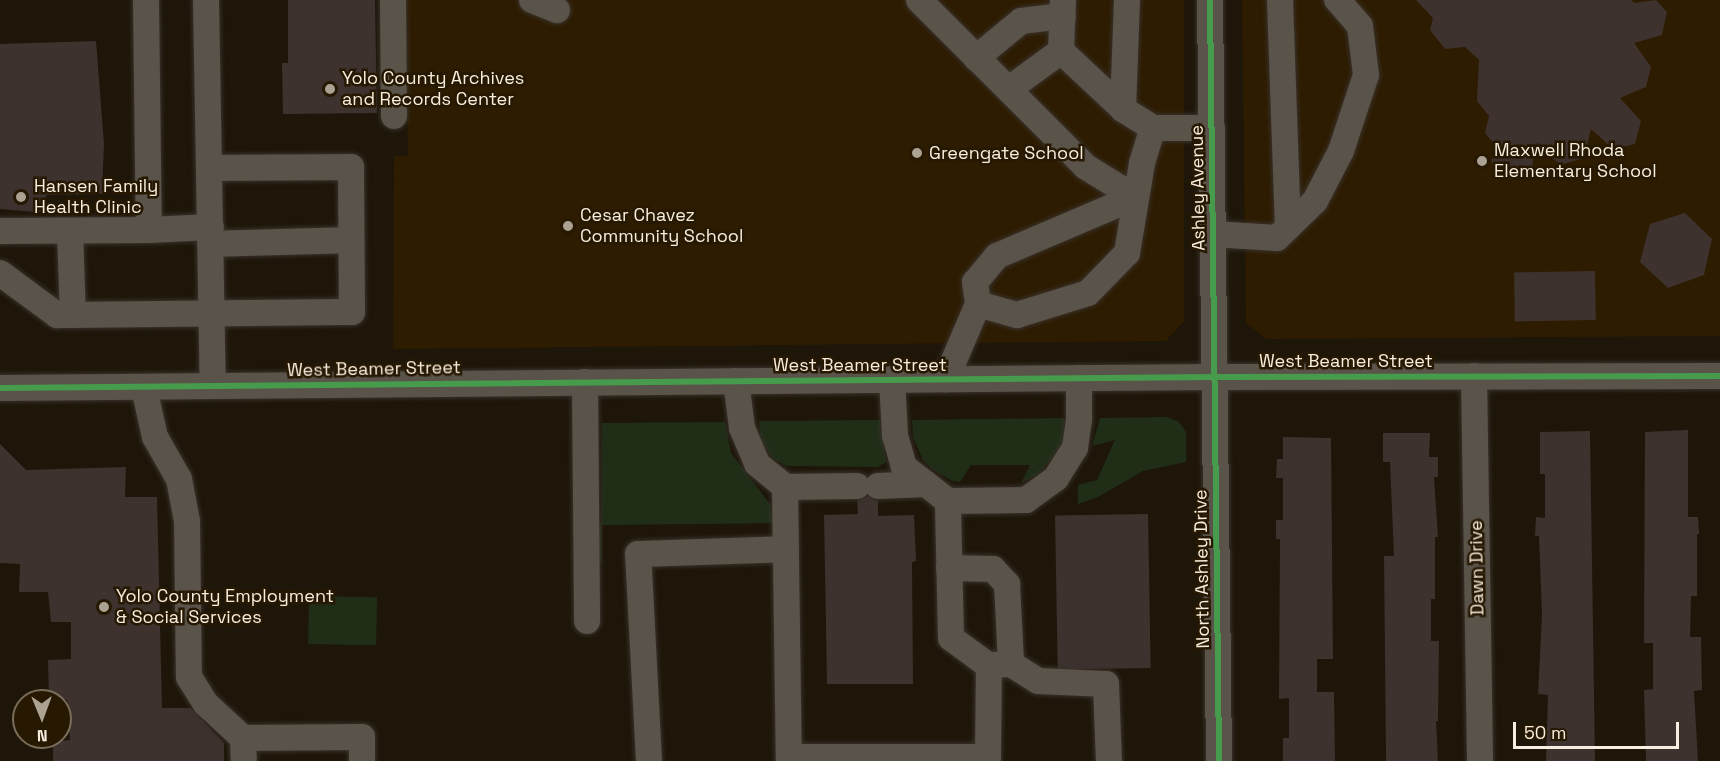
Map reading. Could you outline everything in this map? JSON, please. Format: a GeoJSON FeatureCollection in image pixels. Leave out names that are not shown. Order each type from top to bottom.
{"type":"FeatureCollection","features":[{"type":"Feature","properties":{"kind":"street"},"geometry":{"type":"LineString","coordinates":[[146,0],[149,230]]}},
{"type":"Feature","properties":{"kind":"street"},"geometry":{"type":"LineString","coordinates":[[206,0],[213,386]]}},
{"type":"Feature","properties":{"kind":"street"},"geometry":{"type":"LineString","coordinates":[[393,0],[394,116]]}},
{"type":"Feature","properties":{"kind":"street"},"geometry":{"type":"LineString","coordinates":[[532,0],[557,9]]}},
{"type":"Feature","properties":{"kind":"street"},"geometry":{"type":"LineString","coordinates":[[919,0],[1086,167],[1135,197]]}},
{"type":"Feature","properties":{"kind":"street"},"geometry":{"type":"LineString","coordinates":[[1122,109],[1127,0]]}},
{"type":"Feature","properties":{"kind":"street","name":"Ashley Avenue"},"geometry":{"type":"LineString","coordinates":[[1210,0],[1215,376]]}},
{"type":"Feature","properties":{"kind":"street"},"geometry":{"type":"LineString","coordinates":[[1280,0],[1288,227]]}},
{"type":"Feature","properties":{"kind":"street"},"geometry":{"type":"LineString","coordinates":[[1213,234],[1277,238],[1315,201],[1341,151],[1366,75],[1360,26],[1336,0]]}},
{"type":"Feature","properties":{"kind":"street"},"geometry":{"type":"LineString","coordinates":[[976,58],[1021,21],[1063,8],[1061,51],[1122,109],[1153,129],[1212,128]]}},
{"type":"Feature","properties":{"kind":"street"},"geometry":{"type":"LineString","coordinates":[[1009,89],[1061,51]]}},
{"type":"Feature","properties":{"kind":"street"},"geometry":{"type":"LineString","coordinates":[[978,304],[1017,315],[1088,293],[1127,253],[1135,197],[1153,129]]}},
{"type":"Feature","properties":{"kind":"street"},"geometry":{"type":"LineString","coordinates":[[0,273],[57,315],[352,312],[351,167],[209,168]]}},
{"type":"Feature","properties":{"kind":"street"},"geometry":{"type":"LineString","coordinates":[[946,379],[978,304],[975,282],[997,256],[1135,197]]}},
{"type":"Feature","properties":{"kind":"street"},"geometry":{"type":"LineString","coordinates":[[0,231],[149,230],[211,235],[351,240]]}},
{"type":"Feature","properties":{"kind":"street"},"geometry":{"type":"LineString","coordinates":[[70,231],[73,315]]}},
{"type":"Feature","properties":{"kind":"street","name":"West Beamer Street"},"geometry":{"type":"LineString","coordinates":[[0,388],[1215,376],[1720,376]]}},
{"type":"Feature","properties":{"kind":"street","name":"North Ashley Drive"},"geometry":{"type":"LineString","coordinates":[[1215,376],[1219,761]]}},
{"type":"Feature","properties":{"kind":"street","name":"Dawn Drive"},"geometry":{"type":"LineString","coordinates":[[1474,376],[1480,761]]}},
{"type":"Feature","properties":{"kind":"street"},"geometry":{"type":"LineString","coordinates":[[892,379],[895,435],[904,467],[948,501],[1026,500],[1056,478],[1075,448],[1079,420],[1079,378]]}},
{"type":"Feature","properties":{"kind":"street"},"geometry":{"type":"LineString","coordinates":[[735,381],[742,428],[757,464],[785,487],[926,484]]}},
{"type":"Feature","properties":{"kind":"street"},"geometry":{"type":"LineString","coordinates":[[585,382],[587,621]]}},
{"type":"Feature","properties":{"kind":"street"},"geometry":{"type":"LineString","coordinates":[[144,388],[155,437],[179,479],[187,520],[189,676],[206,704],[244,749],[362,738],[362,761]]}},
{"type":"Feature","properties":{"kind":"street"},"geometry":{"type":"LineString","coordinates":[[785,487],[790,759],[988,757],[1000,665],[1007,584],[993,569],[950,568]]}},
{"type":"Feature","properties":{"kind":"street"},"geometry":{"type":"LineString","coordinates":[[948,501],[951,638],[1000,665],[1038,681],[1106,684],[1109,761]]}},
{"type":"Feature","properties":{"kind":"street"},"geometry":{"type":"LineString","coordinates":[[648,761],[638,554],[786,549]]}},
{"type":"Feature","properties":{"kind":"shaded area"},"geometry":{"type":"Polygon","coordinates":[[[405,0],[1184,0],[1184,321],[1166,341],[393,349],[394,156],[408,156],[405,0]]]}},
{"type":"Feature","properties":{"kind":"shaded area","name":"Maxwell Rhoda Elementary School"},"geometry":{"type":"Polygon","coordinates":[[[1242,0],[1720,0],[1720,336],[1266,339],[1246,323],[1242,0]]]}},
{"type":"Feature","properties":{"kind":"green space"},"geometry":{"type":"Polygon","coordinates":[[[1167,417],[1179,422],[1186,432],[1186,462],[1143,471],[1098,497],[1078,504],[1078,485],[1097,480],[1115,440],[1092,446],[1100,418],[1167,417]]]}},
{"type":"Feature","properties":{"kind":"green space"},"geometry":{"type":"Polygon","coordinates":[[[1065,418],[1064,435],[1058,452],[1038,474],[1021,483],[1030,465],[971,465],[960,482],[952,481],[932,469],[923,460],[913,437],[912,420],[1065,418]]]}},
{"type":"Feature","properties":{"kind":"green space"},"geometry":{"type":"Polygon","coordinates":[[[880,420],[886,462],[878,467],[787,466],[772,458],[760,438],[759,421],[880,420]]]}},
{"type":"Feature","properties":{"kind":"green space"},"geometry":{"type":"Polygon","coordinates":[[[725,422],[731,453],[770,504],[775,523],[602,525],[602,562],[597,562],[598,524],[601,524],[602,423],[725,422]]]}},
{"type":"Feature","properties":{"kind":"green space"},"geometry":{"type":"Polygon","coordinates":[[[309,596],[377,597],[376,645],[308,644],[309,596]]]}},
{"type":"Feature","properties":{"kind":"building"},"geometry":{"type":"Polygon","coordinates":[[[288,0],[375,0],[377,113],[283,114],[282,63],[288,63],[288,0]]]}},
{"type":"Feature","properties":{"kind":"building","name":"Maxwell Rhoda Elementary School"},"geometry":{"type":"Polygon","coordinates":[[[1416,0],[1631,0],[1635,3],[1656,0],[1667,12],[1662,35],[1634,43],[1651,67],[1646,87],[1620,98],[1641,121],[1635,144],[1613,149],[1591,129],[1584,158],[1560,165],[1537,142],[1531,171],[1509,179],[1491,162],[1496,146],[1485,133],[1489,116],[1477,101],[1479,60],[1465,47],[1445,49],[1430,30],[1433,18],[1416,0]]]}},
{"type":"Feature","properties":{"kind":"building"},"geometry":{"type":"Polygon","coordinates":[[[96,41],[104,144],[102,194],[46,195],[46,213],[0,209],[0,44],[96,41]]]}},
{"type":"Feature","properties":{"kind":"building"},"geometry":{"type":"Polygon","coordinates":[[[1685,213],[1712,239],[1704,275],[1668,288],[1640,262],[1650,224],[1685,213]]]}},
{"type":"Feature","properties":{"kind":"building"},"geometry":{"type":"Polygon","coordinates":[[[1595,271],[1596,320],[1515,321],[1514,272],[1595,271]]]}},
{"type":"Feature","properties":{"kind":"building"},"geometry":{"type":"Polygon","coordinates":[[[1688,430],[1688,517],[1698,517],[1699,534],[1697,534],[1697,596],[1691,596],[1690,637],[1701,637],[1702,690],[1694,691],[1698,761],[1646,761],[1644,690],[1653,689],[1653,643],[1644,643],[1645,432],[1688,430]]]}},
{"type":"Feature","properties":{"kind":"building"},"geometry":{"type":"Polygon","coordinates":[[[1590,431],[1595,761],[1546,761],[1548,695],[1538,694],[1542,615],[1539,536],[1535,536],[1536,517],[1545,518],[1545,474],[1540,474],[1540,432],[1590,431]]]}},
{"type":"Feature","properties":{"kind":"building"},"geometry":{"type":"Polygon","coordinates":[[[1383,433],[1430,433],[1429,457],[1438,457],[1438,477],[1434,477],[1438,537],[1435,537],[1435,599],[1431,599],[1431,641],[1439,641],[1438,721],[1436,721],[1438,761],[1386,761],[1384,556],[1394,556],[1390,462],[1383,462],[1383,433]]]}},
{"type":"Feature","properties":{"kind":"building"},"geometry":{"type":"Polygon","coordinates":[[[1283,437],[1331,438],[1333,659],[1317,659],[1317,692],[1334,692],[1335,761],[1283,761],[1283,738],[1289,738],[1289,698],[1279,699],[1280,539],[1276,539],[1276,520],[1283,520],[1283,478],[1276,478],[1277,459],[1283,459],[1283,437]]]}},
{"type":"Feature","properties":{"kind":"building","name":"Yolo County Employment & Social Services"},"geometry":{"type":"Polygon","coordinates":[[[0,444],[26,470],[126,467],[125,497],[157,497],[162,708],[191,708],[224,743],[224,761],[53,761],[53,749],[72,749],[72,689],[49,689],[48,660],[71,659],[71,622],[51,622],[48,592],[19,592],[20,564],[0,563],[0,444]]]}},
{"type":"Feature","properties":{"kind":"building"},"geometry":{"type":"Polygon","coordinates":[[[867,496],[878,501],[878,516],[914,515],[916,561],[912,562],[913,684],[827,684],[824,515],[858,514],[857,501],[867,496]]]}},
{"type":"Feature","properties":{"kind":"building"},"geometry":{"type":"Polygon","coordinates":[[[1148,514],[1151,668],[1058,670],[1055,516],[1148,514]]]}},
{"type":"Feature","properties":{"kind":"cycle path"},"geometry":{"type":"LineString","coordinates":[[1210,0],[1219,761]]}},
{"type":"Feature","properties":{"kind":"cycle path"},"geometry":{"type":"LineString","coordinates":[[0,388],[1215,377],[1720,376]]}},
{"type":"Feature","properties":{"kind":"place","name":"Yolo County Archives and Records Center"},"geometry":{"type":"Point","coordinates":[330,89]}},
{"type":"Feature","properties":{"kind":"place","name":"Greengate School"},"geometry":{"type":"Point","coordinates":[917,153]}},
{"type":"Feature","properties":{"kind":"place","name":"Maxwell Rhoda Elementary School"},"geometry":{"type":"Point","coordinates":[1482,161]}},
{"type":"Feature","properties":{"kind":"place","name":"Hansen Family Health Clinic"},"geometry":{"type":"Point","coordinates":[21,197]}},
{"type":"Feature","properties":{"kind":"place","name":"Cesar Chavez Community School"},"geometry":{"type":"Point","coordinates":[568,226]}},
{"type":"Feature","properties":{"kind":"place","name":"Yolo County Employment & Social Services"},"geometry":{"type":"Point","coordinates":[104,607]}}]}
